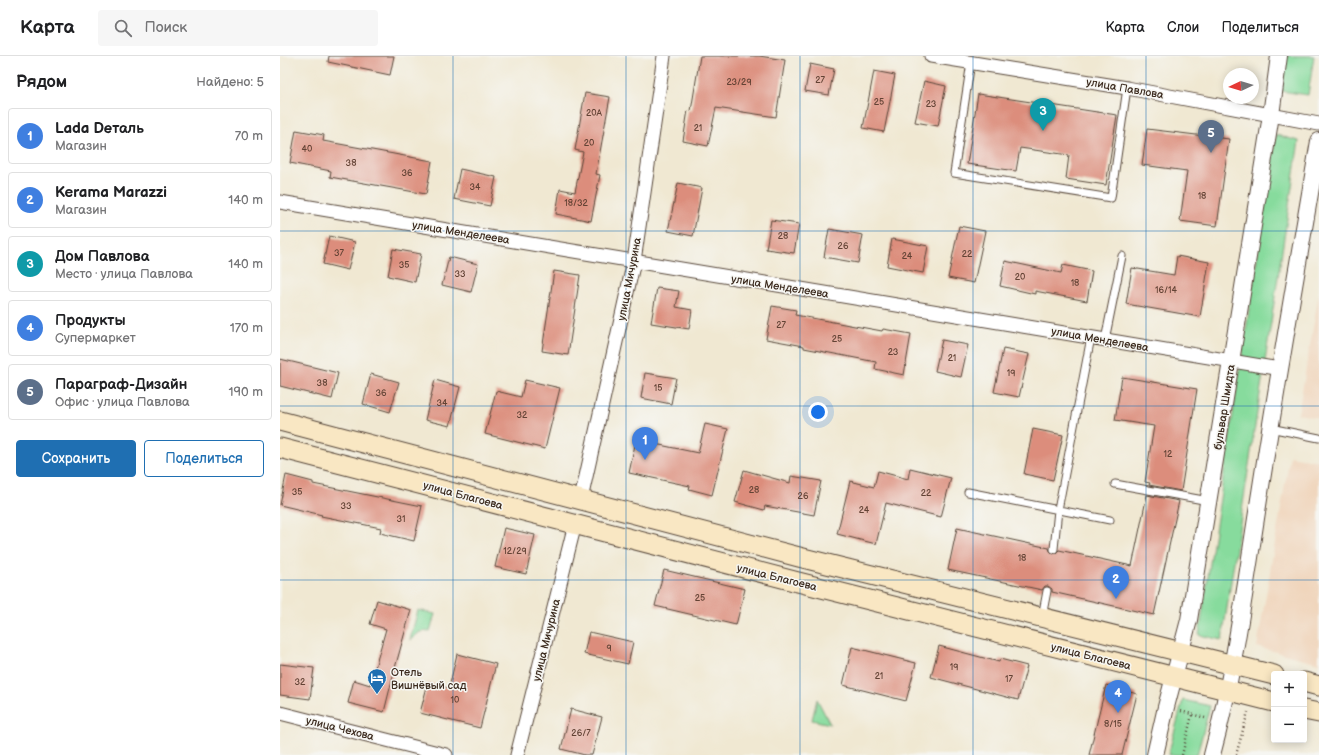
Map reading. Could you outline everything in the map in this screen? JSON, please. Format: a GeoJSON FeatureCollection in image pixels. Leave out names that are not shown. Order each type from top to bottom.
{"type":"FeatureCollection","features":[{"type":"Feature","properties":{"kind":"main road"},"geometry":{"type":"LineString","coordinates":[[280,421],[792,555],[1271,674]]}},
{"type":"Feature","properties":{"kind":"main road","name":"улица Благоева"},"geometry":{"type":"LineString","coordinates":[[280,448],[794,581],[1271,701]]}},
{"type":"Feature","properties":{"kind":"main road"},"geometry":{"type":"LineString","coordinates":[[547,517],[560,517],[569,513],[576,508],[581,499]]}},
{"type":"Feature","properties":{"kind":"main road"},"geometry":{"type":"LineString","coordinates":[[575,524],[581,515],[597,507],[606,506]]}},
{"type":"Feature","properties":{"kind":"main road"},"geometry":{"type":"LineString","coordinates":[[1307,683],[1319,686]]}},
{"type":"Feature","properties":{"kind":"main road"},"geometry":{"type":"LineString","coordinates":[[1307,711],[1319,713]]}},
{"type":"Feature","properties":{"kind":"street","name":"улица Мичурина"},"geometry":{"type":"LineString","coordinates":[[581,499],[634,261],[664,56]]}},
{"type":"Feature","properties":{"kind":"street","name":"улица Павлова"},"geometry":{"type":"LineString","coordinates":[[931,56],[1128,88],[1319,124]]}},
{"type":"Feature","properties":{"kind":"street","name":"бульвар Шмидта"},"geometry":{"type":"LineString","coordinates":[[1155,755],[1190,620],[1271,115],[1279,56]]}},
{"type":"Feature","properties":{"kind":"street"},"geometry":{"type":"LineString","coordinates":[[1212,755],[1221,722],[1319,141]]}},
{"type":"Feature","properties":{"kind":"street","name":"улица Менделеева"},"geometry":{"type":"LineString","coordinates":[[280,202],[1280,369]]}},
{"type":"Feature","properties":{"kind":"street","name":"улица Мичурина"},"geometry":{"type":"LineString","coordinates":[[517,755],[575,524]]}},
{"type":"Feature","properties":{"kind":"street","name":"улица Чехова"},"geometry":{"type":"LineString","coordinates":[[280,713],[446,755]]}},
{"type":"Feature","properties":{"kind":"lane"},"geometry":{"type":"LineString","coordinates":[[971,62],[954,173],[1111,198],[1128,88]]}},
{"type":"Feature","properties":{"kind":"lane"},"geometry":{"type":"LineString","coordinates":[[1105,340],[1122,256]]}},
{"type":"Feature","properties":{"kind":"lane"},"geometry":{"type":"LineString","coordinates":[[1054,549],[1058,510],[1091,337]]}},
{"type":"Feature","properties":{"kind":"lane"},"geometry":{"type":"LineString","coordinates":[[1270,428],[1319,438]]}},
{"type":"Feature","properties":{"kind":"lane"},"geometry":{"type":"LineString","coordinates":[[1115,484],[1209,502]]}},
{"type":"Feature","properties":{"kind":"lane"},"geometry":{"type":"LineString","coordinates":[[968,492],[1110,520]]}},
{"type":"Feature","properties":{"kind":"lane"},"geometry":{"type":"LineString","coordinates":[[1042,617],[1046,591]]}},
{"type":"Feature","properties":{"kind":"path"},"geometry":{"type":"LineString","coordinates":[[1236,755],[1248,712]]}},
{"type":"Feature","properties":{"kind":"path"},"geometry":{"type":"LineString","coordinates":[[1182,755],[1192,715]]}},
{"type":"Feature","properties":{"kind":"shaded area"},"geometry":{"type":"Polygon","coordinates":[[[1319,294],[1319,418],[1298,414],[1319,294]]]}},
{"type":"Feature","properties":{"kind":"shaded area"},"geometry":{"type":"Polygon","coordinates":[[[1290,456],[1319,461],[1319,663],[1257,647],[1290,456]]]}},
{"type":"Feature","properties":{"kind":"green space"},"geometry":{"type":"Polygon","coordinates":[[[1286,56],[1314,56],[1308,95],[1281,91],[1286,56]]]}},
{"type":"Feature","properties":{"kind":"green space"},"geometry":{"type":"Polygon","coordinates":[[[1276,135],[1299,141],[1222,640],[1199,635],[1276,135]]]}},
{"type":"Feature","properties":{"kind":"green space"},"geometry":{"type":"Polygon","coordinates":[[[418,610],[435,614],[430,631],[420,632],[410,640],[418,610]]]}},
{"type":"Feature","properties":{"kind":"green space"},"geometry":{"type":"Polygon","coordinates":[[[817,699],[830,724],[812,720],[817,699]]]}},
{"type":"Feature","properties":{"kind":"green space"},"geometry":{"type":"Polygon","coordinates":[[[1183,700],[1210,706],[1197,755],[1168,755],[1183,700]]]}},
{"type":"Feature","properties":{"kind":"building"},"geometry":{"type":"Polygon","coordinates":[[[329,56],[394,56],[390,75],[328,62],[329,56]]]}},
{"type":"Feature","properties":{"kind":"building"},"geometry":{"type":"Polygon","coordinates":[[[700,56],[759,56],[785,60],[776,117],[716,108],[708,146],[683,141],[688,110],[691,111],[700,56]]]}},
{"type":"Feature","properties":{"kind":"building"},"geometry":{"type":"Polygon","coordinates":[[[810,64],[834,69],[829,95],[805,91],[810,64]]]}},
{"type":"Feature","properties":{"kind":"building"},"geometry":{"type":"Polygon","coordinates":[[[874,71],[895,75],[884,132],[863,128],[874,71]]]}},
{"type":"Feature","properties":{"kind":"building"},"geometry":{"type":"Polygon","coordinates":[[[924,81],[946,86],[938,126],[915,122],[924,81]]]}},
{"type":"Feature","properties":{"kind":"building"},"geometry":{"type":"Polygon","coordinates":[[[585,93],[610,97],[596,174],[600,175],[591,221],[556,214],[560,189],[575,192],[583,152],[575,150],[585,93]]]}},
{"type":"Feature","properties":{"kind":"building"},"geometry":{"type":"Polygon","coordinates":[[[978,94],[1117,115],[1106,185],[1066,179],[1069,155],[1020,148],[1016,171],[967,164],[978,94]]]}},
{"type":"Feature","properties":{"kind":"building"},"geometry":{"type":"Polygon","coordinates":[[[1147,129],[1229,139],[1217,226],[1180,221],[1187,171],[1142,165],[1147,129]]]}},
{"type":"Feature","properties":{"kind":"building"},"geometry":{"type":"Polygon","coordinates":[[[296,130],[324,135],[323,141],[432,161],[426,194],[330,177],[331,171],[290,163],[296,130]]]}},
{"type":"Feature","properties":{"kind":"building"},"geometry":{"type":"Polygon","coordinates":[[[460,169],[496,177],[490,206],[454,199],[460,169]]]}},
{"type":"Feature","properties":{"kind":"building"},"geometry":{"type":"Polygon","coordinates":[[[678,183],[702,188],[693,236],[668,231],[678,183]]]}},
{"type":"Feature","properties":{"kind":"building"},"geometry":{"type":"Polygon","coordinates":[[[771,220],[799,224],[794,253],[766,249],[771,220]]]}},
{"type":"Feature","properties":{"kind":"building"},"geometry":{"type":"Polygon","coordinates":[[[959,226],[985,231],[974,283],[948,278],[959,226]]]}},
{"type":"Feature","properties":{"kind":"building"},"geometry":{"type":"Polygon","coordinates":[[[829,229],[863,235],[858,263],[824,257],[829,229]]]}},
{"type":"Feature","properties":{"kind":"building"},"geometry":{"type":"Polygon","coordinates":[[[329,236],[355,242],[348,270],[323,264],[329,236]]]}},
{"type":"Feature","properties":{"kind":"building"},"geometry":{"type":"Polygon","coordinates":[[[892,239],[928,246],[923,273],[887,266],[892,239]]]}},
{"type":"Feature","properties":{"kind":"building"},"geometry":{"type":"Polygon","coordinates":[[[393,249],[421,254],[415,282],[388,276],[393,249]]]}},
{"type":"Feature","properties":{"kind":"building"},"geometry":{"type":"Polygon","coordinates":[[[1177,256],[1209,262],[1200,317],[1126,304],[1132,268],[1174,275],[1177,256]]]}},
{"type":"Feature","properties":{"kind":"building"},"geometry":{"type":"Polygon","coordinates":[[[449,257],[478,264],[471,292],[442,285],[449,257]]]}},
{"type":"Feature","properties":{"kind":"building"},"geometry":{"type":"Polygon","coordinates":[[[1005,261],[1061,273],[1063,265],[1092,271],[1087,301],[1035,291],[1035,294],[1000,286],[1005,261]]]}},
{"type":"Feature","properties":{"kind":"building"},"geometry":{"type":"Polygon","coordinates":[[[554,271],[580,275],[568,355],[542,351],[554,271]]]}},
{"type":"Feature","properties":{"kind":"building"},"geometry":{"type":"Polygon","coordinates":[[[657,288],[679,291],[676,307],[692,310],[689,329],[651,323],[657,288]]]}},
{"type":"Feature","properties":{"kind":"building"},"geometry":{"type":"Polygon","coordinates":[[[772,306],[796,310],[795,315],[882,331],[883,329],[911,334],[904,375],[875,369],[876,362],[766,339],[772,306]]]}},
{"type":"Feature","properties":{"kind":"building"},"geometry":{"type":"Polygon","coordinates":[[[942,340],[968,345],[961,377],[935,371],[942,340]]]}},
{"type":"Feature","properties":{"kind":"building"},"geometry":{"type":"Polygon","coordinates":[[[1003,349],[1029,354],[1019,397],[994,392],[1003,349]]]}},
{"type":"Feature","properties":{"kind":"building"},"geometry":{"type":"Polygon","coordinates":[[[280,359],[338,373],[332,399],[280,386],[280,359]]]}},
{"type":"Feature","properties":{"kind":"building"},"geometry":{"type":"Polygon","coordinates":[[[645,373],[676,378],[671,404],[641,398],[645,373]]]}},
{"type":"Feature","properties":{"kind":"building"},"geometry":{"type":"Polygon","coordinates":[[[371,374],[399,382],[390,412],[363,404],[371,374]]]}},
{"type":"Feature","properties":{"kind":"building"},"geometry":{"type":"Polygon","coordinates":[[[1122,377],[1197,389],[1181,491],[1149,485],[1150,483],[1145,482],[1154,426],[1115,420],[1122,377]]]}},
{"type":"Feature","properties":{"kind":"building"},"geometry":{"type":"Polygon","coordinates":[[[435,380],[460,387],[450,426],[425,420],[435,380]]]}},
{"type":"Feature","properties":{"kind":"building"},"geometry":{"type":"Polygon","coordinates":[[[525,380],[560,388],[545,449],[485,434],[496,391],[521,397],[525,380]]]}},
{"type":"Feature","properties":{"kind":"building"},"geometry":{"type":"Polygon","coordinates":[[[705,424],[728,429],[712,495],[689,489],[690,486],[629,473],[636,440],[698,453],[705,424]]]}},
{"type":"Feature","properties":{"kind":"building"},"geometry":{"type":"Polygon","coordinates":[[[1033,429],[1063,435],[1053,480],[1024,474],[1033,429]]]}},
{"type":"Feature","properties":{"kind":"building"},"geometry":{"type":"Polygon","coordinates":[[[910,468],[951,478],[941,517],[886,503],[876,544],[837,534],[850,481],[874,487],[878,471],[908,479],[910,468]]]}},
{"type":"Feature","properties":{"kind":"building"},"geometry":{"type":"Polygon","coordinates":[[[744,470],[790,483],[791,476],[821,481],[814,515],[765,506],[764,510],[735,502],[744,470]]]}},
{"type":"Feature","properties":{"kind":"building"},"geometry":{"type":"Polygon","coordinates":[[[286,475],[313,482],[313,484],[422,506],[414,541],[380,533],[381,528],[321,516],[322,515],[280,505],[286,475]]]}},
{"type":"Feature","properties":{"kind":"building"},"geometry":{"type":"Polygon","coordinates":[[[1147,495],[1179,501],[1154,615],[1052,592],[1052,589],[1048,586],[1045,586],[1042,590],[948,570],[957,528],[1049,548],[1053,554],[1059,550],[1132,566],[1147,495]]]}},
{"type":"Feature","properties":{"kind":"building"},"geometry":{"type":"Polygon","coordinates":[[[504,528],[535,535],[526,574],[495,567],[504,528]]]}},
{"type":"Feature","properties":{"kind":"building"},"geometry":{"type":"Polygon","coordinates":[[[664,570],[745,589],[736,625],[655,606],[664,570]]]}},
{"type":"Feature","properties":{"kind":"building"},"geometry":{"type":"Polygon","coordinates":[[[377,600],[411,610],[384,712],[348,703],[354,680],[370,685],[386,629],[370,624],[377,600]]]}},
{"type":"Feature","properties":{"kind":"building"},"geometry":{"type":"Polygon","coordinates":[[[589,632],[633,642],[628,664],[584,654],[589,632]]]}},
{"type":"Feature","properties":{"kind":"building"},"geometry":{"type":"Polygon","coordinates":[[[939,646],[999,662],[1000,659],[1027,666],[1018,700],[931,677],[939,646]]]}},
{"type":"Feature","properties":{"kind":"building"},"geometry":{"type":"Polygon","coordinates":[[[852,647],[916,663],[906,701],[843,685],[852,647]]]}},
{"type":"Feature","properties":{"kind":"building"},"geometry":{"type":"Polygon","coordinates":[[[457,654],[496,664],[480,728],[420,713],[428,683],[449,688],[457,654]]]}},
{"type":"Feature","properties":{"kind":"building"},"geometry":{"type":"Polygon","coordinates":[[[280,664],[314,668],[310,699],[280,695],[280,664]]]}},
{"type":"Feature","properties":{"kind":"building"},"geometry":{"type":"Polygon","coordinates":[[[1106,685],[1137,694],[1122,755],[1089,755],[1106,685]]]}},
{"type":"Feature","properties":{"kind":"building"},"geometry":{"type":"Polygon","coordinates":[[[571,709],[602,717],[592,755],[585,755],[561,749],[571,709]]]}},
{"type":"Feature","properties":{"kind":"place","name":"Дом Павлова"},"geometry":{"type":"Point","coordinates":[1043,131]}},
{"type":"Feature","properties":{"kind":"place","name":"Параграф-Дизайн"},"geometry":{"type":"Point","coordinates":[1211,153]}},
{"type":"Feature","properties":{"kind":"place","name":"Lada Dеталь"},"geometry":{"type":"Point","coordinates":[645,460]}},
{"type":"Feature","properties":{"kind":"place","name":"Kerama Marazzi"},"geometry":{"type":"Point","coordinates":[1116,599]}},
{"type":"Feature","properties":{"kind":"place","name":"Отель Вишнёвый сад"},"geometry":{"type":"Point","coordinates":[377,695]}},
{"type":"Feature","properties":{"kind":"place","name":"Продукты"},"geometry":{"type":"Point","coordinates":[1118,713]}}]}
